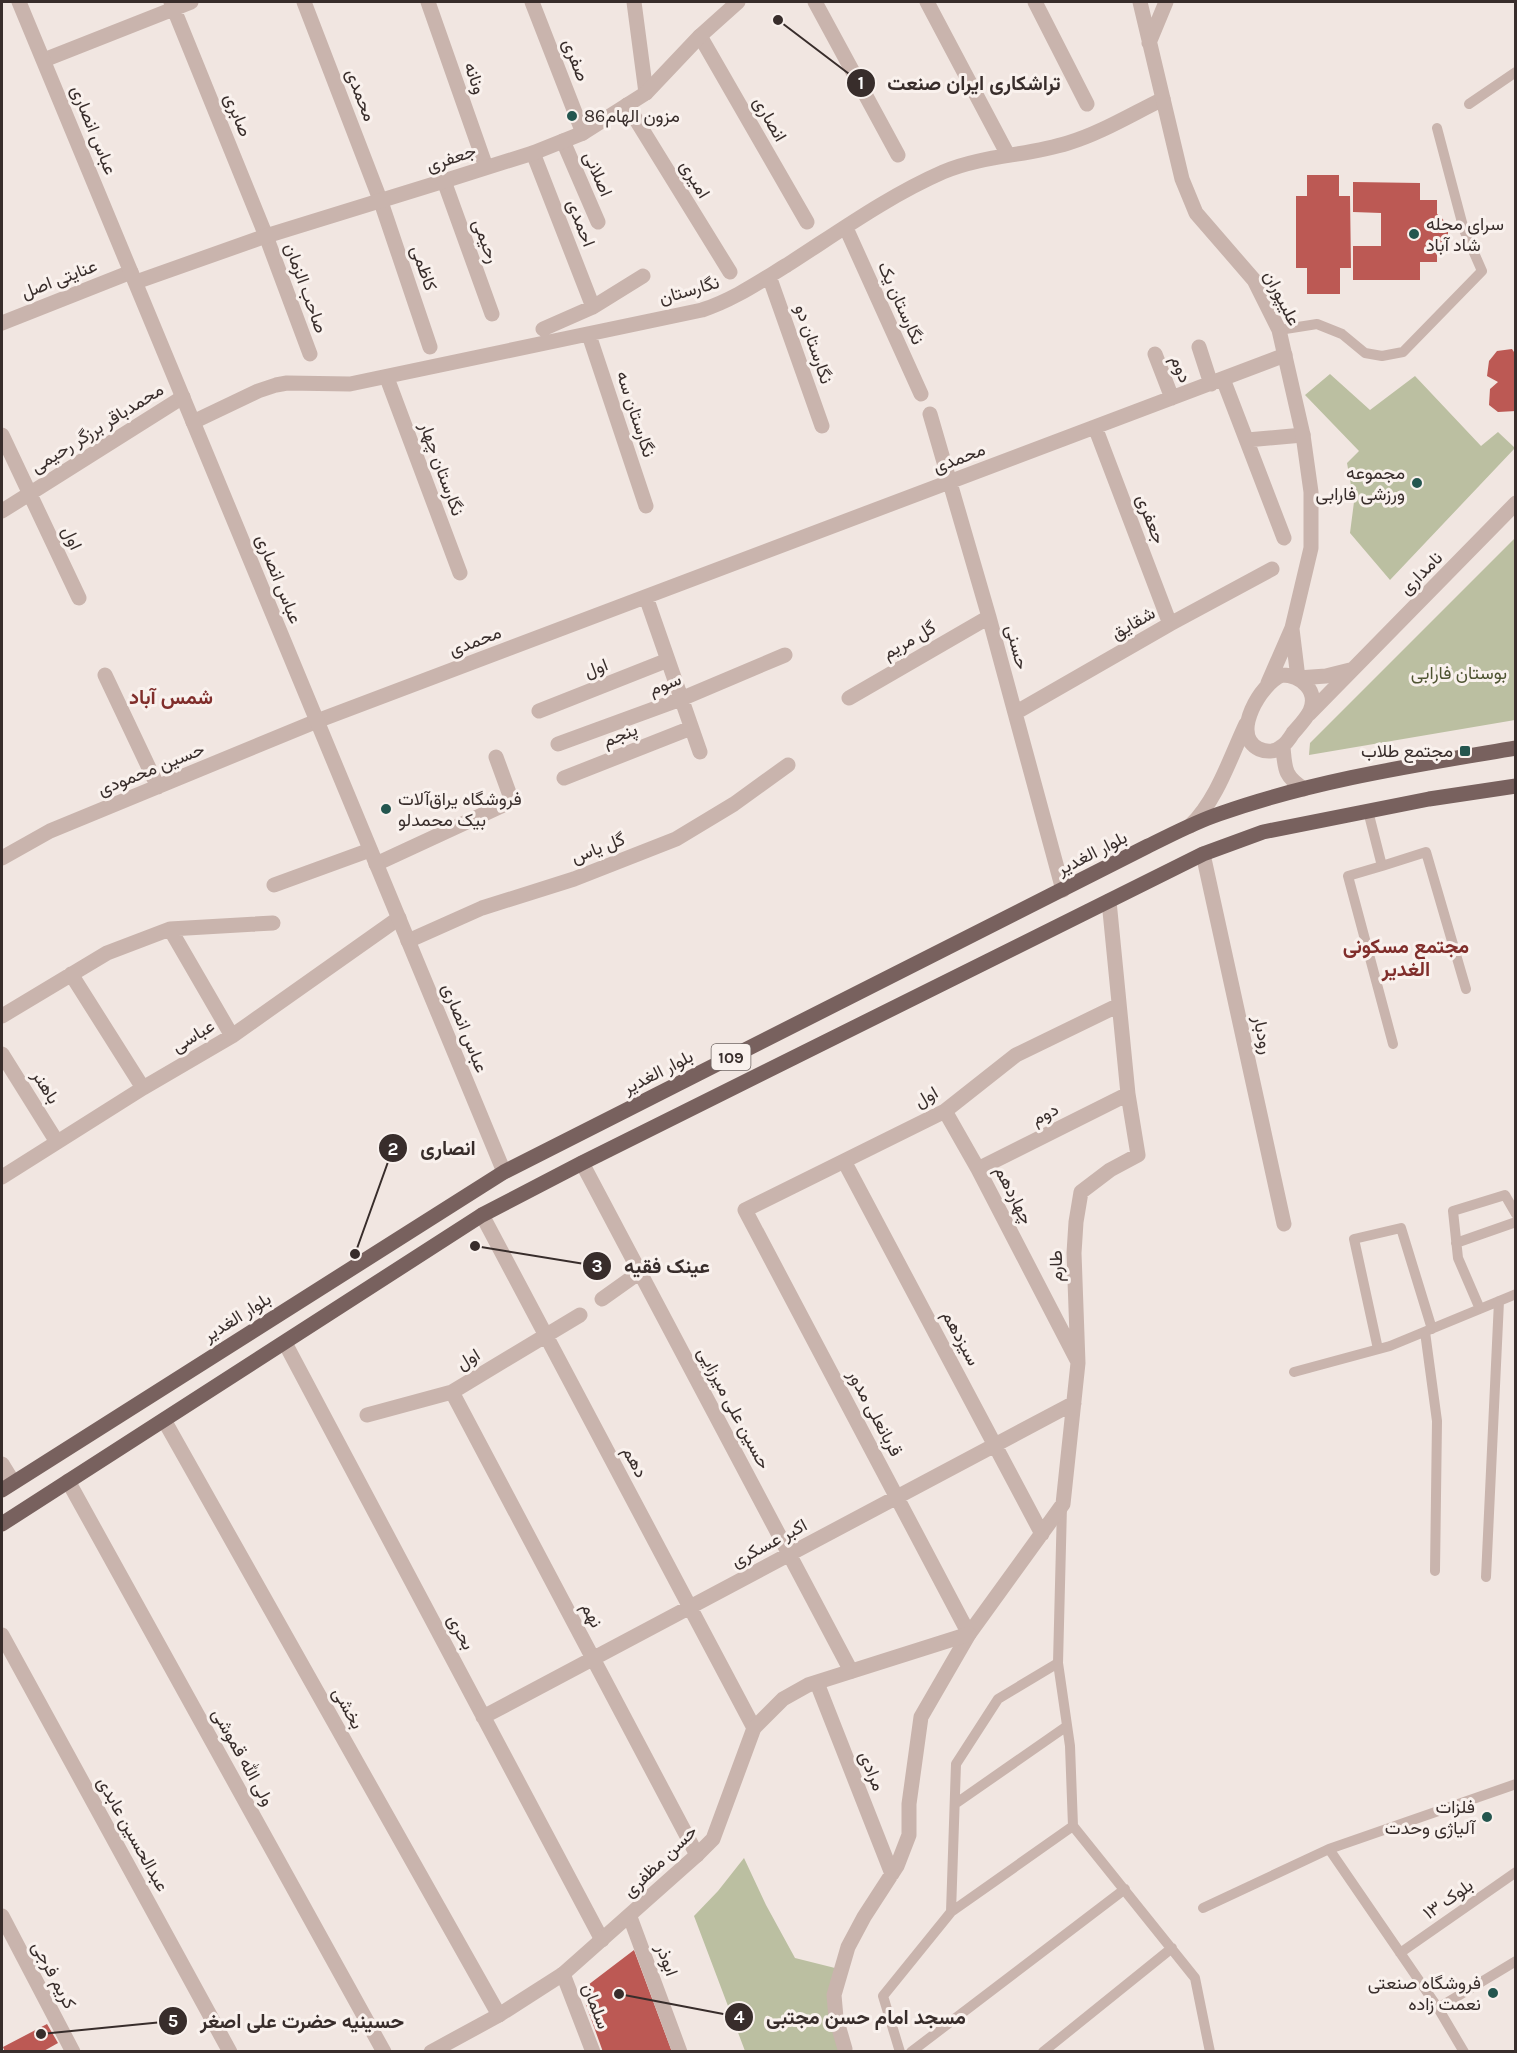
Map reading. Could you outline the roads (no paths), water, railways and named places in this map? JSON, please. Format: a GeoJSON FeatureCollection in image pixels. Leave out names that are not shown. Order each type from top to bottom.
{"type":"FeatureCollection","features":[{"type":"Feature","properties":{"kind":"main road","name":"بلوار الغدیر"},"geometry":{"type":"LineString","coordinates":[[7,1486],[504,1172],[1189,826],[1253,803],[1375,772],[1515,748]]}},
{"type":"Feature","properties":{"kind":"main road","name":"109"},"geometry":{"type":"LineString","coordinates":[[2,1524],[482,1215],[1203,854],[1263,832],[1368,811],[1515,786]]}},
{"type":"Feature","properties":{"kind":"street","name":"عباس انصاری"},"geometry":{"type":"LineString","coordinates":[[20,2],[504,1172]]}},
{"type":"Feature","properties":{"kind":"street"},"geometry":{"type":"LineString","coordinates":[[44,60],[172,5],[191,2]]}},
{"type":"Feature","properties":{"kind":"street","name":"محمدی"},"geometry":{"type":"LineString","coordinates":[[304,2],[381,202]]}},
{"type":"Feature","properties":{"kind":"street","name":"ونانه"},"geometry":{"type":"LineString","coordinates":[[428,2],[486,167]]}},
{"type":"Feature","properties":{"kind":"street","name":"صفری"},"geometry":{"type":"LineString","coordinates":[[532,2],[583,134]]}},
{"type":"Feature","properties":{"kind":"street"},"geometry":{"type":"LineString","coordinates":[[634,2],[646,93]]}},
{"type":"Feature","properties":{"kind":"street","name":"جعفری"},"geometry":{"type":"LineString","coordinates":[[134,277],[444,182],[583,134],[646,93],[700,36],[737,2]]}},
{"type":"Feature","properties":{"kind":"street"},"geometry":{"type":"LineString","coordinates":[[815,2],[898,155]]}},
{"type":"Feature","properties":{"kind":"street"},"geometry":{"type":"LineString","coordinates":[[927,2],[1008,155]]}},
{"type":"Feature","properties":{"kind":"street"},"geometry":{"type":"LineString","coordinates":[[1035,2],[1087,104]]}},
{"type":"Feature","properties":{"kind":"street","name":"علیپوران"},"geometry":{"type":"LineString","coordinates":[[1140,2],[1182,179],[1196,213],[1254,280],[1280,330],[1303,435],[1311,492],[1311,548],[1292,628]]}},
{"type":"Feature","properties":{"kind":"street"},"geometry":{"type":"LineString","coordinates":[[1149,43],[1166,2]]}},
{"type":"Feature","properties":{"kind":"street","name":"صابری"},"geometry":{"type":"LineString","coordinates":[[172,5],[266,236]]}},
{"type":"Feature","properties":{"kind":"street","name":"انصاری"},"geometry":{"type":"LineString","coordinates":[[700,36],[807,222]]}},
{"type":"Feature","properties":{"kind":"street","name":"نگارستان"},"geometry":{"type":"LineString","coordinates":[[193,422],[258,391],[276,385],[287,383],[350,384],[387,378],[702,310],[735,297],[889,201],[944,172],[969,163],[1044,149],[1086,136],[1163,99]]}},
{"type":"Feature","properties":{"kind":"street","name":"امیری"},"geometry":{"type":"LineString","coordinates":[[627,105],[730,272]]}},
{"type":"Feature","properties":{"kind":"street","name":"اصلانی"},"geometry":{"type":"LineString","coordinates":[[563,141],[598,222]]}},
{"type":"Feature","properties":{"kind":"street","name":"احمدی"},"geometry":{"type":"LineString","coordinates":[[533,153],[593,307]]}},
{"type":"Feature","properties":{"kind":"street","name":"رحیمی"},"geometry":{"type":"LineString","coordinates":[[444,182],[492,314]]}},
{"type":"Feature","properties":{"kind":"street","name":"کاظمی"},"geometry":{"type":"LineString","coordinates":[[381,202],[430,347]]}},
{"type":"Feature","properties":{"kind":"street","name":"نگارستان یک"},"geometry":{"type":"LineString","coordinates":[[846,228],[921,394]]}},
{"type":"Feature","properties":{"kind":"street","name":"صاحب الزمان"},"geometry":{"type":"LineString","coordinates":[[266,236],[310,354]]}},
{"type":"Feature","properties":{"kind":"street"},"geometry":{"type":"LineString","coordinates":[[543,329],[593,307],[643,276]]}},
{"type":"Feature","properties":{"kind":"street","name":"نگارستان دو"},"geometry":{"type":"LineString","coordinates":[[769,276],[822,426]]}},
{"type":"Feature","properties":{"kind":"street","name":"عنایتی اصل"},"geometry":{"type":"LineString","coordinates":[[2,323],[134,277]]}},
{"type":"Feature","properties":{"kind":"street","name":"نگارستان سه"},"geometry":{"type":"LineString","coordinates":[[589,335],[646,506]]}},
{"type":"Feature","properties":{"kind":"street"},"geometry":{"type":"LineString","coordinates":[[1199,347],[1247,440],[1284,538]]}},
{"type":"Feature","properties":{"kind":"street","name":"دوم"},"geometry":{"type":"LineString","coordinates":[[1155,354],[1172,398]]}},
{"type":"Feature","properties":{"kind":"street","name":"محمدی"},"geometry":{"type":"LineString","coordinates":[[317,721],[1285,355]]}},
{"type":"Feature","properties":{"kind":"street","name":"نگارستان چهار"},"geometry":{"type":"LineString","coordinates":[[387,378],[460,573]]}},
{"type":"Feature","properties":{"kind":"street","name":"محمدباقر برزگر رحیمی"},"geometry":{"type":"LineString","coordinates":[[2,511],[183,397]]}},
{"type":"Feature","properties":{"kind":"street","name":"حسنی"},"geometry":{"type":"LineString","coordinates":[[930,414],[989,617],[1063,890]]}},
{"type":"Feature","properties":{"kind":"street","name":"جعفری"},"geometry":{"type":"LineString","coordinates":[[1095,427],[1170,624]]}},
{"type":"Feature","properties":{"kind":"street"},"geometry":{"type":"LineString","coordinates":[[2,435],[30,494]]}},
{"type":"Feature","properties":{"kind":"street"},"geometry":{"type":"LineString","coordinates":[[1247,440],[1303,435]]}},
{"type":"Feature","properties":{"kind":"street","name":"اول"},"geometry":{"type":"LineString","coordinates":[[30,494],[79,598]]}},
{"type":"Feature","properties":{"kind":"street","name":"نامداری"},"geometry":{"type":"LineString","coordinates":[[1309,714],[1515,503]]}},
{"type":"Feature","properties":{"kind":"street","name":"شقایق"},"geometry":{"type":"LineString","coordinates":[[1015,713],[1170,624],[1272,569]]}},
{"type":"Feature","properties":{"kind":"street"},"geometry":{"type":"LineString","coordinates":[[646,597],[700,752]]}},
{"type":"Feature","properties":{"kind":"street","name":"گل مریم"},"geometry":{"type":"LineString","coordinates":[[849,698],[989,617]]}},
{"type":"Feature","properties":{"kind":"street"},"geometry":{"type":"LineString","coordinates":[[1246,724],[1249,739],[1261,749],[1276,750],[1283,747],[1309,714],[1312,698],[1305,683],[1298,678],[1292,628]]}},
{"type":"Feature","properties":{"kind":"street"},"geometry":{"type":"LineString","coordinates":[[1189,826],[1201,815],[1214,794],[1292,628]]}},
{"type":"Feature","properties":{"kind":"street","name":"سوم"},"geometry":{"type":"LineString","coordinates":[[558,744],[681,699],[785,655]]}},
{"type":"Feature","properties":{"kind":"street","name":"اول"},"geometry":{"type":"LineString","coordinates":[[539,711],[668,660]]}},
{"type":"Feature","properties":{"kind":"street"},"geometry":{"type":"LineString","coordinates":[[1268,683],[1282,675],[1298,678],[1326,676],[1353,669]]}},
{"type":"Feature","properties":{"kind":"street"},"geometry":{"type":"LineString","coordinates":[[105,675],[158,787]]}},
{"type":"Feature","properties":{"kind":"street","name":"حسین محمودی"},"geometry":{"type":"LineString","coordinates":[[2,858],[50,831],[317,721]]}},
{"type":"Feature","properties":{"kind":"street","name":"پنجم"},"geometry":{"type":"LineString","coordinates":[[564,778],[691,728]]}},
{"type":"Feature","properties":{"kind":"street"},"geometry":{"type":"LineString","coordinates":[[1283,747],[1284,765],[1290,780],[1304,789]]}},
{"type":"Feature","properties":{"kind":"street"},"geometry":{"type":"LineString","coordinates":[[274,885],[373,857],[512,801],[496,757]]}},
{"type":"Feature","properties":{"kind":"street","name":"گل یاس"},"geometry":{"type":"LineString","coordinates":[[408,941],[482,908],[573,879],[676,839],[734,804],[788,765]]}},
{"type":"Feature","properties":{"kind":"street","name":"رودبار"},"geometry":{"type":"LineString","coordinates":[[1203,854],[1284,1224]]}},
{"type":"Feature","properties":{"kind":"street","name":"طارم"},"geometry":{"type":"LineString","coordinates":[[845,2049],[836,2018],[834,1995],[848,1947],[864,1917],[897,1866],[909,1835],[909,1804],[921,1718],[969,1634],[1062,1504],[1078,1363],[1074,1252],[1081,1192],[1110,1170],[1138,1155],[1128,1094],[1109,901]]}},
{"type":"Feature","properties":{"kind":"street","name":"عباسی"},"geometry":{"type":"LineString","coordinates":[[2,1177],[143,1088],[232,1036],[399,918]]}},
{"type":"Feature","properties":{"kind":"street"},"geometry":{"type":"LineString","coordinates":[[2,1016],[107,953],[170,929],[273,923]]}},
{"type":"Feature","properties":{"kind":"street"},"geometry":{"type":"LineString","coordinates":[[170,929],[232,1036]]}},
{"type":"Feature","properties":{"kind":"street"},"geometry":{"type":"LineString","coordinates":[[71,974],[143,1088]]}},
{"type":"Feature","properties":{"kind":"street","name":"اول"},"geometry":{"type":"LineString","coordinates":[[745,1210],[945,1111],[1016,1055],[1119,1005]]}},
{"type":"Feature","properties":{"kind":"street","name":"باهنر"},"geometry":{"type":"LineString","coordinates":[[2,1054],[57,1142]]}},
{"type":"Feature","properties":{"kind":"street","name":"دوم"},"geometry":{"type":"LineString","coordinates":[[978,1169],[1128,1094]]}},
{"type":"Feature","properties":{"kind":"street","name":"چهاردهم"},"geometry":{"type":"LineString","coordinates":[[945,1111],[978,1169],[1078,1363]]}},
{"type":"Feature","properties":{"kind":"street","name":"سیزدهم"},"geometry":{"type":"LineString","coordinates":[[844,1161],[1042,1534]]}},
{"type":"Feature","properties":{"kind":"street","name":"حسین علی میرزایی"},"geometry":{"type":"LineString","coordinates":[[582,1163],[851,1671]]}},
{"type":"Feature","properties":{"kind":"street","name":"قربانعلی مدور"},"geometry":{"type":"LineString","coordinates":[[745,1210],[969,1634]]}},
{"type":"Feature","properties":{"kind":"street","name":"دهم"},"geometry":{"type":"LineString","coordinates":[[482,1215],[754,1728]]}},
{"type":"Feature","properties":{"kind":"street"},"geometry":{"type":"LineString","coordinates":[[602,1299],[640,1272]]}},
{"type":"Feature","properties":{"kind":"street","name":"اول"},"geometry":{"type":"LineString","coordinates":[[367,1415],[452,1392],[580,1315]]}},
{"type":"Feature","properties":{"kind":"street","name":"بحری"},"geometry":{"type":"LineString","coordinates":[[285,1343],[602,1940]]}},
{"type":"Feature","properties":{"kind":"street","name":"نهم"},"geometry":{"type":"LineString","coordinates":[[452,1392],[697,1855]]}},
{"type":"Feature","properties":{"kind":"street","name":"اکبر عسکری"},"geometry":{"type":"LineString","coordinates":[[483,1717],[1074,1403]]}},
{"type":"Feature","properties":{"kind":"street","name":"بخشی"},"geometry":{"type":"LineString","coordinates":[[164,1420],[499,2015]]}},
{"type":"Feature","properties":{"kind":"street"},"geometry":{"type":"LineString","coordinates":[[2,1464],[7,1486]]}},
{"type":"Feature","properties":{"kind":"street","name":"ولی الله قموشی"},"geometry":{"type":"LineString","coordinates":[[68,1481],[384,2052]]}},
{"type":"Feature","properties":{"kind":"street","name":"حسن مظفری"},"geometry":{"type":"LineString","coordinates":[[431,2052],[499,2015],[563,1974],[630,1917],[713,1839],[754,1728],[783,1699],[817,1683],[851,1671],[969,1634]]}},
{"type":"Feature","properties":{"kind":"street","name":"عبدالحسین عابدی"},"geometry":{"type":"LineString","coordinates":[[2,1635],[230,2052]]}},
{"type":"Feature","properties":{"kind":"street","name":"مرادی"},"geometry":{"type":"LineString","coordinates":[[817,1683],[892,1874]]}},
{"type":"Feature","properties":{"kind":"street","name":"کریم فرجی"},"geometry":{"type":"LineString","coordinates":[[2,1916],[73,2052]]}},
{"type":"Feature","properties":{"kind":"street","name":"ابوذر"},"geometry":{"type":"LineString","coordinates":[[630,1917],[680,2052]]}},
{"type":"Feature","properties":{"kind":"street","name":"سلمان"},"geometry":{"type":"LineString","coordinates":[[563,1974],[593,2052]]}},
{"type":"Feature","properties":{"kind":"lane"},"geometry":{"type":"LineString","coordinates":[[1468,104],[1515,72]]}},
{"type":"Feature","properties":{"kind":"lane"},"geometry":{"type":"LineString","coordinates":[[1280,330],[1317,324],[1342,334],[1365,353],[1382,356],[1403,352],[1482,272],[1464,230],[1437,128]]}},
{"type":"Feature","properties":{"kind":"lane"},"geometry":{"type":"LineString","coordinates":[[1368,811],[1382,866]]}},
{"type":"Feature","properties":{"kind":"lane"},"geometry":{"type":"LineString","coordinates":[[1393,1044],[1348,876],[1426,852],[1466,989]]}},
{"type":"Feature","properties":{"kind":"lane"},"geometry":{"type":"LineString","coordinates":[[1480,1309],[1458,1258],[1453,1211],[1505,1195],[1515,1214]]}},
{"type":"Feature","properties":{"kind":"lane"},"geometry":{"type":"LineString","coordinates":[[1456,1243],[1515,1222]]}},
{"type":"Feature","properties":{"kind":"lane"},"geometry":{"type":"LineString","coordinates":[[1378,1349],[1354,1239],[1401,1228],[1429,1330],[1437,1421],[1435,1571]]}},
{"type":"Feature","properties":{"kind":"lane"},"geometry":{"type":"LineString","coordinates":[[1294,1372],[1378,1349],[1515,1294]]}},
{"type":"Feature","properties":{"kind":"lane"},"geometry":{"type":"LineString","coordinates":[[1486,1577],[1499,1301]]}},
{"type":"Feature","properties":{"kind":"lane"},"geometry":{"type":"LineString","coordinates":[[1062,1504],[1058,1663],[1070,1746],[1073,1826],[1195,1978],[1209,2051]]}},
{"type":"Feature","properties":{"kind":"lane"},"geometry":{"type":"LineString","coordinates":[[951,1912],[956,1764],[998,1699],[1058,1663]]}},
{"type":"Feature","properties":{"kind":"lane"},"geometry":{"type":"LineString","coordinates":[[955,1804],[1067,1726]]}},
{"type":"Feature","properties":{"kind":"lane"},"geometry":{"type":"LineString","coordinates":[[1203,1908],[1329,1849],[1515,1784]]}},
{"type":"Feature","properties":{"kind":"lane"},"geometry":{"type":"LineString","coordinates":[[900,2052],[883,1996],[951,1912],[1073,1826]]}},
{"type":"Feature","properties":{"kind":"lane"},"geometry":{"type":"LineString","coordinates":[[1329,1849],[1438,2008],[1464,2052]]}},
{"type":"Feature","properties":{"kind":"lane","name":"بلوک ۱۳"},"geometry":{"type":"LineString","coordinates":[[1400,1953],[1515,1872]]}},
{"type":"Feature","properties":{"kind":"lane"},"geometry":{"type":"LineString","coordinates":[[911,2052],[1125,1889]]}},
{"type":"Feature","properties":{"kind":"lane"},"geometry":{"type":"LineString","coordinates":[[1043,2052],[1172,1948]]}},
{"type":"Feature","properties":{"kind":"lane"},"geometry":{"type":"LineString","coordinates":[[1438,2008],[1515,1961]]}},
{"type":"Feature","properties":{"kind":"place","name":"تراشکاری ایران صنعت"},"geometry":{"type":"Point","coordinates":[778,20]}},
{"type":"Feature","properties":{"kind":"place","name":"مزون الهام86"},"geometry":{"type":"Point","coordinates":[572,116]}},
{"type":"Feature","properties":{"kind":"place","name":"سرای محله شاد آباد"},"geometry":{"type":"Point","coordinates":[1414,234]}},
{"type":"Feature","properties":{"kind":"place","name":"مجموعه ورزشی فارابی"},"geometry":{"type":"Point","coordinates":[1417,483]}},
{"type":"Feature","properties":{"kind":"place","name":"مجتمع طلاب"},"geometry":{"type":"Point","coordinates":[1465,751]}},
{"type":"Feature","properties":{"kind":"place","name":"فروشگاه یراق‌آلات بیک محمدلو"},"geometry":{"type":"Point","coordinates":[386,809]}},
{"type":"Feature","properties":{"kind":"place","name":"عینک فقیه"},"geometry":{"type":"Point","coordinates":[475,1246]}},
{"type":"Feature","properties":{"kind":"place","name":"انصاری"},"geometry":{"type":"Point","coordinates":[355,1254]}},
{"type":"Feature","properties":{"kind":"place","name":"فلزات آلیاژی وحدت"},"geometry":{"type":"Point","coordinates":[1487,1817]}},
{"type":"Feature","properties":{"kind":"place","name":"فروشگاه صنعتی نعمت زاده"},"geometry":{"type":"Point","coordinates":[1493,1993]}},
{"type":"Feature","properties":{"kind":"place","name":"مسجد امام حسن مجتبی"},"geometry":{"type":"Point","coordinates":[619,1994]}},
{"type":"Feature","properties":{"kind":"place","name":"حسینیه حضرت علی اصغر"},"geometry":{"type":"Point","coordinates":[41,2034]}},
{"type":"Feature","properties":{"kind":"district","name":"شمس آباد"},"geometry":{"type":"Point","coordinates":[171,697]}},
{"type":"Feature","properties":{"kind":"district","name":"مجتمع مسکونی الغدیر"},"geometry":{"type":"Point","coordinates":[1406,958]}},
{"type":"Feature","properties":{"kind":"park label","name":"بوستان فارابی"},"geometry":{"type":"Point","coordinates":[1459,673]}}]}
